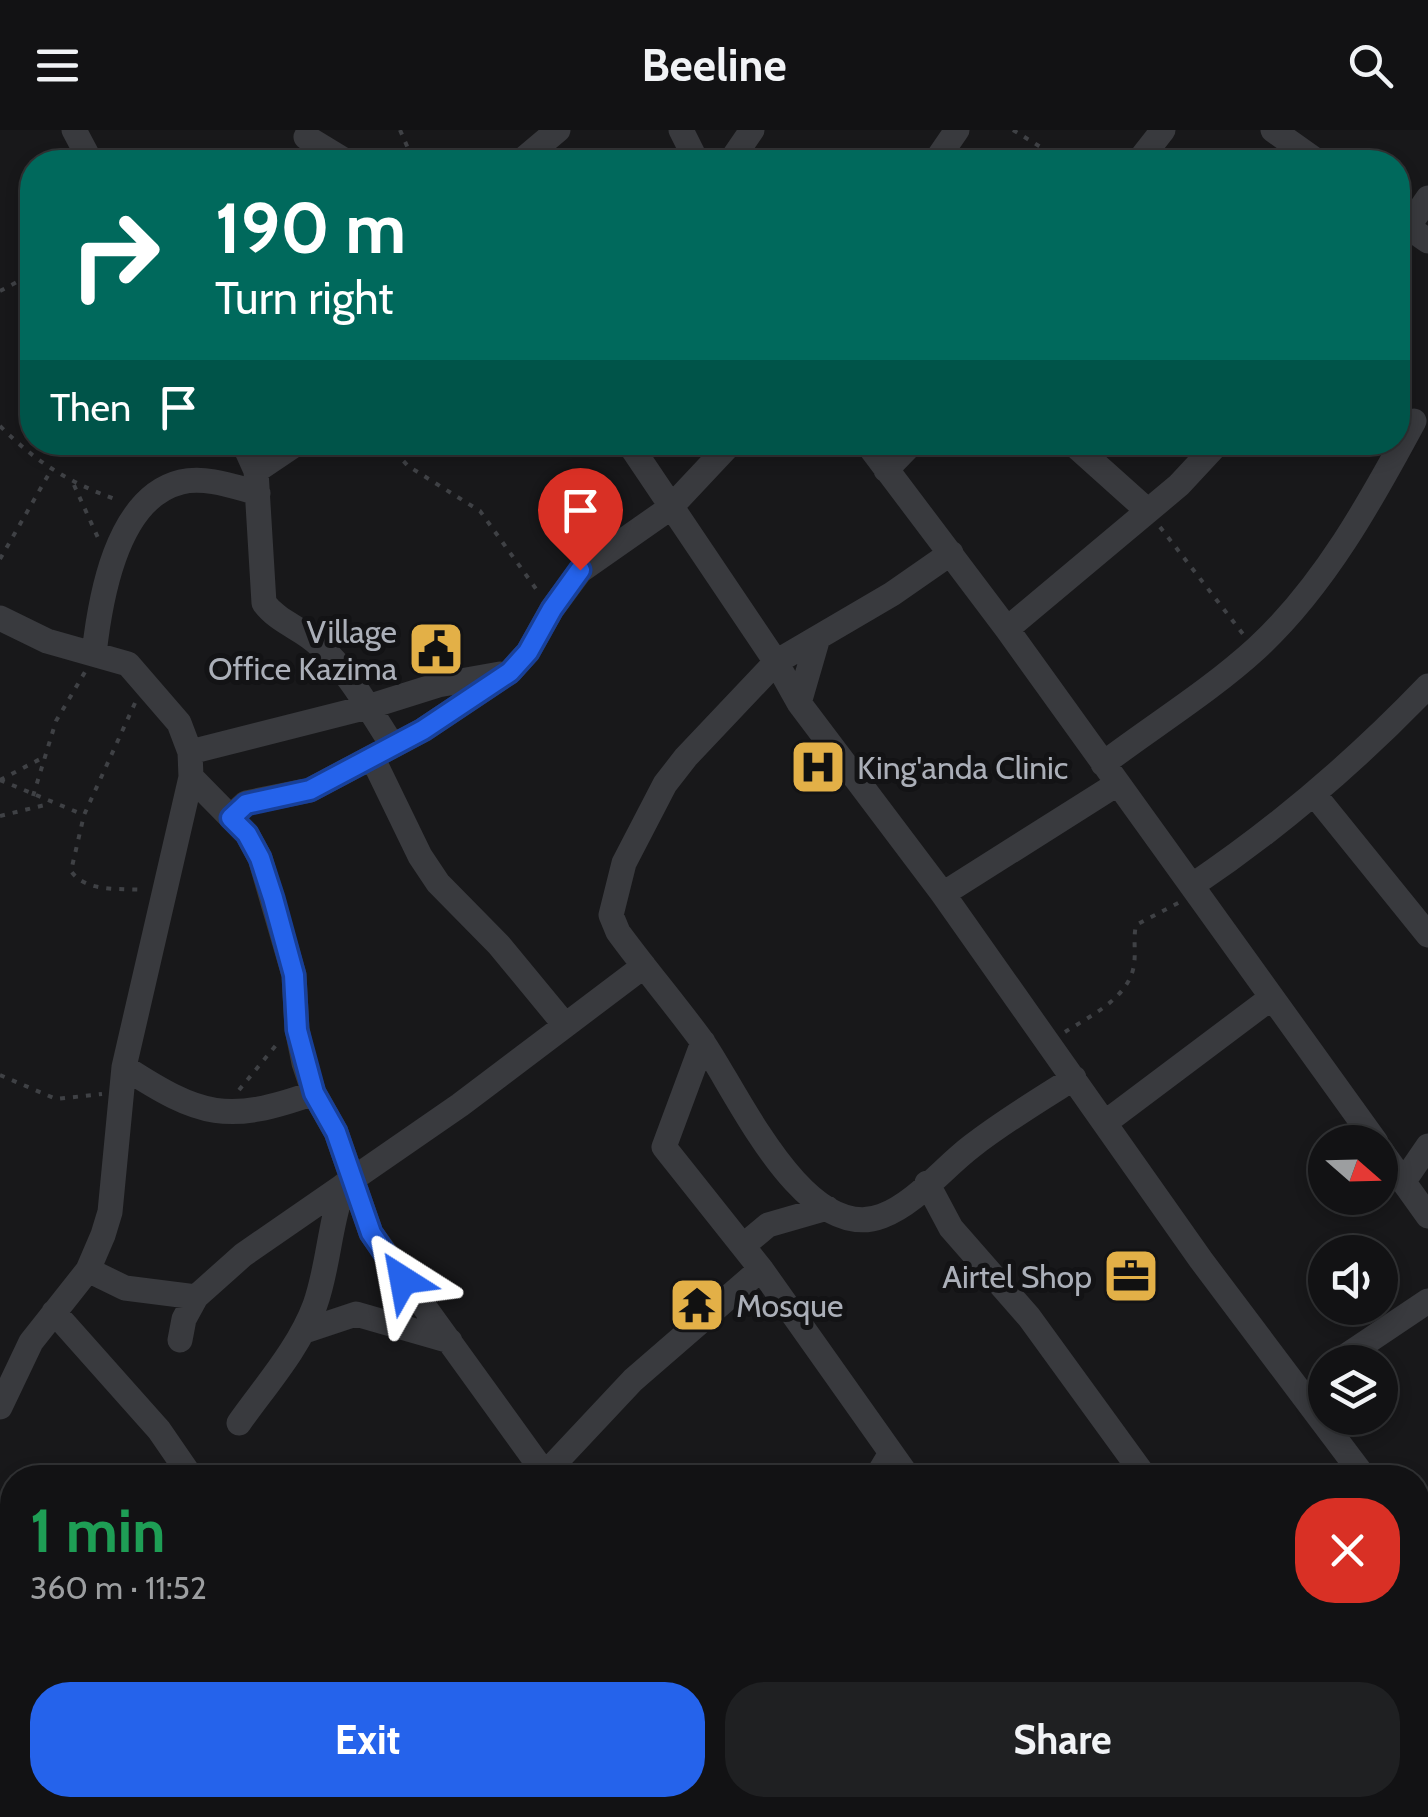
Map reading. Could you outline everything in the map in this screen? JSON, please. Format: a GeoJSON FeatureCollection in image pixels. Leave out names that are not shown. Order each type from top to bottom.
{"type":"FeatureCollection","features":[{"type":"Feature","properties":{"kind":"street"},"geometry":{"type":"LineString","coordinates":[[534,150],[558,130]]}},
{"type":"Feature","properties":{"kind":"street"},"geometry":{"type":"LineString","coordinates":[[1273,130],[1301,150]]}},
{"type":"Feature","properties":{"kind":"street"},"geometry":{"type":"LineString","coordinates":[[306,137],[327,150]]}},
{"type":"Feature","properties":{"kind":"street"},"geometry":{"type":"LineString","coordinates":[[1411,229],[1428,198]]}},
{"type":"Feature","properties":{"kind":"street"},"geometry":{"type":"LineString","coordinates":[[248,455],[257,482],[264,603],[274,617],[316,642],[340,665],[368,707],[420,856],[438,883],[499,945],[565,1025]]}},
{"type":"Feature","properties":{"kind":"street"},"geometry":{"type":"LineString","coordinates":[[94,654],[100,600],[110,562],[144,509],[180,482],[257,482],[286,455]]}},
{"type":"Feature","properties":{"kind":"street"},"geometry":{"type":"LineString","coordinates":[[636,455],[776,662],[799,703],[943,894],[1202,1260],[1356,1465]]}},
{"type":"Feature","properties":{"kind":"street"},"geometry":{"type":"LineString","coordinates":[[231,818],[246,804],[310,790],[382,752],[510,672],[528,652],[580,570],[670,508],[720,455]]}},
{"type":"Feature","properties":{"kind":"street"},"geometry":{"type":"LineString","coordinates":[[875,455],[1007,629],[1363,1125]]}},
{"type":"Feature","properties":{"kind":"street"},"geometry":{"type":"LineString","coordinates":[[886,470],[900,455]]}},
{"type":"Feature","properties":{"kind":"street"},"geometry":{"type":"LineString","coordinates":[[1086,455],[1148,511]]}},
{"type":"Feature","properties":{"kind":"street"},"geometry":{"type":"LineString","coordinates":[[1007,629],[1148,511],[1206,455]]}},
{"type":"Feature","properties":{"kind":"street"},"geometry":{"type":"LineString","coordinates":[[943,894],[1110,774],[1256,649],[1312,586],[1395,455]]}},
{"type":"Feature","properties":{"kind":"street"},"geometry":{"type":"LineString","coordinates":[[951,554],[817,641],[776,662],[664,784],[624,863],[615,887],[612,915],[618,932],[703,1042],[777,1161],[807,1195],[827,1208],[876,1219],[893,1211],[970,1146],[1074,1078]]}},
{"type":"Feature","properties":{"kind":"street"},"geometry":{"type":"LineString","coordinates":[[0,618],[47,640],[128,664],[179,723],[190,764],[247,834],[260,858],[294,975],[297,1030],[314,1093],[336,1132],[347,1183],[371,1233],[537,1465]]}},
{"type":"Feature","properties":{"kind":"street"},"geometry":{"type":"LineString","coordinates":[[799,703],[817,641]]}},
{"type":"Feature","properties":{"kind":"street"},"geometry":{"type":"LineString","coordinates":[[190,764],[438,685],[510,672]]}},
{"type":"Feature","properties":{"kind":"street"},"geometry":{"type":"LineString","coordinates":[[1195,888],[1314,794],[1428,686]]}},
{"type":"Feature","properties":{"kind":"street"},"geometry":{"type":"LineString","coordinates":[[0,1407],[31,1342],[88,1270],[110,1212],[122,1087],[190,764]]}},
{"type":"Feature","properties":{"kind":"street"},"geometry":{"type":"LineString","coordinates":[[1314,794],[1428,935]]}},
{"type":"Feature","properties":{"kind":"street"},"geometry":{"type":"LineString","coordinates":[[180,1340],[184,1319],[196,1297],[243,1255],[644,966]]}},
{"type":"Feature","properties":{"kind":"street"},"geometry":{"type":"LineString","coordinates":[[1106,1122],[1271,998]]}},
{"type":"Feature","properties":{"kind":"street"},"geometry":{"type":"LineString","coordinates":[[703,1042],[664,1147],[744,1245],[900,1465]]}},
{"type":"Feature","properties":{"kind":"street"},"geometry":{"type":"LineString","coordinates":[[122,1087],[158,1089],[188,1104],[222,1112],[266,1110],[314,1093]]}},
{"type":"Feature","properties":{"kind":"street"},"geometry":{"type":"LineString","coordinates":[[1404,1181],[1428,1146]]}},
{"type":"Feature","properties":{"kind":"street"},"geometry":{"type":"LineString","coordinates":[[1398,1173],[1428,1216]]}},
{"type":"Feature","properties":{"kind":"street"},"geometry":{"type":"LineString","coordinates":[[240,1423],[305,1331],[323,1278],[331,1224],[347,1183]]}},
{"type":"Feature","properties":{"kind":"street"},"geometry":{"type":"LineString","coordinates":[[928,1183],[952,1228],[1028,1317],[1136,1465]]}},
{"type":"Feature","properties":{"kind":"street"},"geometry":{"type":"LineString","coordinates":[[744,1245],[768,1226],[827,1208]]}},
{"type":"Feature","properties":{"kind":"street"},"geometry":{"type":"LineString","coordinates":[[555,1465],[633,1380],[761,1269]]}},
{"type":"Feature","properties":{"kind":"street"},"geometry":{"type":"LineString","coordinates":[[88,1270],[125,1288],[196,1297]]}},
{"type":"Feature","properties":{"kind":"street"},"geometry":{"type":"LineString","coordinates":[[1362,1345],[1428,1301]]}},
{"type":"Feature","properties":{"kind":"street"},"geometry":{"type":"LineString","coordinates":[[54,1312],[158,1430],[183,1465]]}},
{"type":"Feature","properties":{"kind":"street"},"geometry":{"type":"LineString","coordinates":[[305,1331],[356,1314],[450,1341]]}},
{"type":"Feature","properties":{"kind":"street"},"geometry":{"type":"LineString","coordinates":[[1300,1388],[1308,1382]]}},
{"type":"Feature","properties":{"kind":"street"},"geometry":{"type":"LineString","coordinates":[[884,1465],[892,1452]]}},
{"type":"Feature","properties":{"kind":"path"},"geometry":{"type":"LineString","coordinates":[[1013,130],[1045,150]]}},
{"type":"Feature","properties":{"kind":"path"},"geometry":{"type":"LineString","coordinates":[[0,426],[20,444]]}},
{"type":"Feature","properties":{"kind":"path"},"geometry":{"type":"LineString","coordinates":[[33,455],[73,484],[144,509]]}},
{"type":"Feature","properties":{"kind":"path"},"geometry":{"type":"LineString","coordinates":[[398,455],[408,466],[480,510],[552,609]]}},
{"type":"Feature","properties":{"kind":"path"},"geometry":{"type":"LineString","coordinates":[[0,558],[50,470]]}},
{"type":"Feature","properties":{"kind":"path"},"geometry":{"type":"LineString","coordinates":[[73,484],[110,562]]}},
{"type":"Feature","properties":{"kind":"path"},"geometry":{"type":"LineString","coordinates":[[1148,511],[1256,649]]}},
{"type":"Feature","properties":{"kind":"path"},"geometry":{"type":"LineString","coordinates":[[33,796],[64,702],[94,654]]}},
{"type":"Feature","properties":{"kind":"path"},"geometry":{"type":"LineString","coordinates":[[146,681],[84,815],[72,871],[78,880],[92,886],[166,892]]}},
{"type":"Feature","properties":{"kind":"path"},"geometry":{"type":"LineString","coordinates":[[0,780],[44,757]]}},
{"type":"Feature","properties":{"kind":"path"},"geometry":{"type":"LineString","coordinates":[[0,780],[84,815]]}},
{"type":"Feature","properties":{"kind":"path"},"geometry":{"type":"LineString","coordinates":[[0,816],[50,804]]}},
{"type":"Feature","properties":{"kind":"path"},"geometry":{"type":"LineString","coordinates":[[1049,1043],[1100,1010],[1124,988],[1134,968],[1133,941],[1140,920],[1168,911],[1195,888]]}},
{"type":"Feature","properties":{"kind":"path"},"geometry":{"type":"LineString","coordinates":[[222,1112],[270,1050],[297,1030]]}},
{"type":"Feature","properties":{"kind":"path"},"geometry":{"type":"LineString","coordinates":[[0,1075],[56,1100],[122,1087]]}},
{"type":"Feature","properties":{"kind":"place","name":"Village Office Kazima"},"geometry":{"type":"Point","coordinates":[436,649]}},
{"type":"Feature","properties":{"kind":"place","name":"King'anda Clinic"},"geometry":{"type":"Point","coordinates":[818,767]}},
{"type":"Feature","properties":{"kind":"place","name":"Airtel Shop"},"geometry":{"type":"Point","coordinates":[1131,1276]}},
{"type":"Feature","properties":{"kind":"place","name":"Mosque"},"geometry":{"type":"Point","coordinates":[697,1305]}},
{"type":"Feature","properties":{"kind":"route"},"geometry":{"type":"LineString","coordinates":[[403,1280],[371,1233],[336,1132],[314,1093],[297,1030],[294,975],[273,898],[260,858],[247,834],[231,818],[246,804],[310,790],[423,730],[510,672],[528,652],[566,586],[580,570]]}}]}
